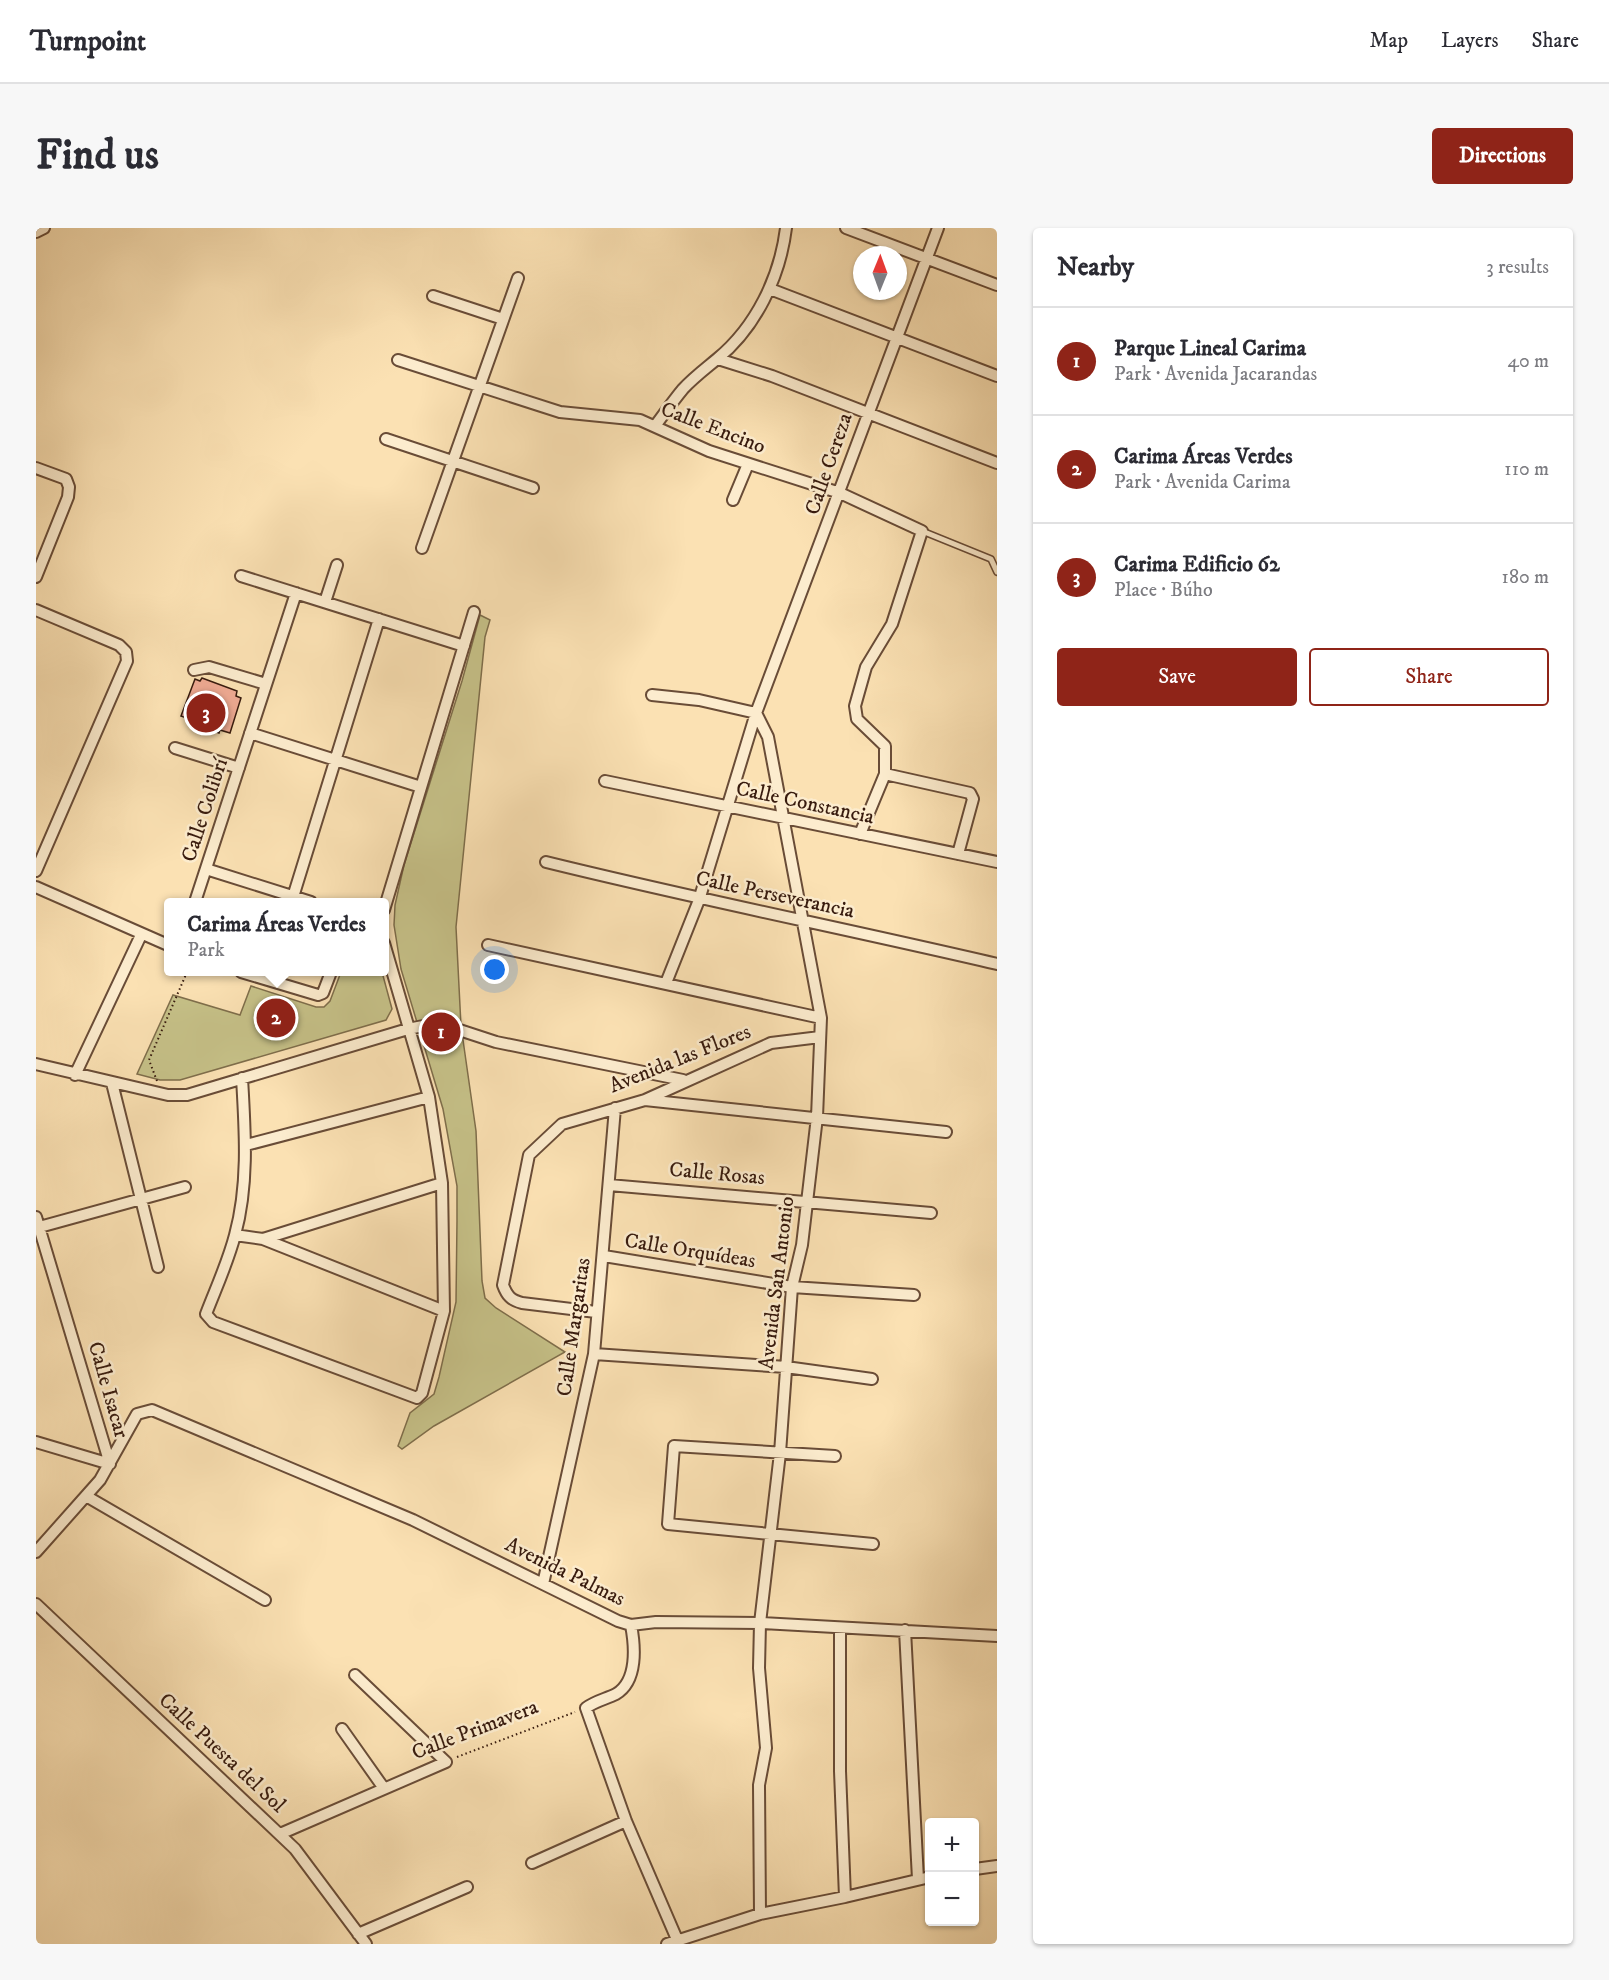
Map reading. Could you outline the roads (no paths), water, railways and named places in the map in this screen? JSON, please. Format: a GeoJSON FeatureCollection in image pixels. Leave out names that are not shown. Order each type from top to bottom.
{"type":"FeatureCollection","features":[{"type":"Feature","properties":{"kind":"street"},"geometry":{"type":"LineString","coordinates":[[36,232],[44,228]]}},
{"type":"Feature","properties":{"kind":"street"},"geometry":{"type":"LineString","coordinates":[[655,426],[682,390],[718,359],[746,328],[770,289],[784,247],[786,228]]}},
{"type":"Feature","properties":{"kind":"street"},"geometry":{"type":"LineString","coordinates":[[846,228],[997,285]]}},
{"type":"Feature","properties":{"kind":"street","name":"Calle Cereza"},"geometry":{"type":"LineString","coordinates":[[666,983],[699,900],[756,713],[938,228]]}},
{"type":"Feature","properties":{"kind":"street"},"geometry":{"type":"LineString","coordinates":[[422,548],[518,278]]}},
{"type":"Feature","properties":{"kind":"street"},"geometry":{"type":"LineString","coordinates":[[770,289],[997,376]]}},
{"type":"Feature","properties":{"kind":"street"},"geometry":{"type":"LineString","coordinates":[[433,296],[503,319]]}},
{"type":"Feature","properties":{"kind":"street"},"geometry":{"type":"LineString","coordinates":[[718,359],[772,376],[867,415],[997,463]]}},
{"type":"Feature","properties":{"kind":"street","name":"Calle Encino"},"geometry":{"type":"LineString","coordinates":[[398,360],[560,412],[621,416],[655,426],[709,451],[840,493],[922,531]]}},
{"type":"Feature","properties":{"kind":"street"},"geometry":{"type":"LineString","coordinates":[[386,439],[532,488]]}},
{"type":"Feature","properties":{"kind":"street"},"geometry":{"type":"LineString","coordinates":[[733,500],[748,464]]}},
{"type":"Feature","properties":{"kind":"street"},"geometry":{"type":"LineString","coordinates":[[36,468],[66,479],[69,487],[68,497],[37,571]]}},
{"type":"Feature","properties":{"kind":"street"},"geometry":{"type":"LineString","coordinates":[[860,834],[885,774],[885,746],[857,719],[855,706],[866,667],[892,624],[922,531]]}},
{"type":"Feature","properties":{"kind":"street"},"geometry":{"type":"LineString","coordinates":[[325,602],[337,565]]}},
{"type":"Feature","properties":{"kind":"street"},"geometry":{"type":"LineString","coordinates":[[241,576],[464,646]]}},
{"type":"Feature","properties":{"kind":"street","name":"Calle Colibrí"},"geometry":{"type":"LineString","coordinates":[[197,898],[296,593]]}},
{"type":"Feature","properties":{"kind":"street"},"geometry":{"type":"LineString","coordinates":[[36,610],[119,645],[126,652],[127,661],[36,872]]}},
{"type":"Feature","properties":{"kind":"street"},"geometry":{"type":"LineString","coordinates":[[388,898],[474,612]]}},
{"type":"Feature","properties":{"kind":"street"},"geometry":{"type":"LineString","coordinates":[[292,897],[379,619]]}},
{"type":"Feature","properties":{"kind":"street"},"geometry":{"type":"LineString","coordinates":[[194,670],[209,667],[266,684]]}},
{"type":"Feature","properties":{"kind":"street"},"geometry":{"type":"LineString","coordinates":[[652,694],[699,700],[756,713]]}},
{"type":"Feature","properties":{"kind":"street","name":"Avenida San Antonio"},"geometry":{"type":"LineString","coordinates":[[756,713],[768,737],[821,1018],[817,1117],[802,1245],[792,1287],[780,1453],[760,1623],[759,1668],[766,1749],[759,1785],[760,1914]]}},
{"type":"Feature","properties":{"kind":"street"},"geometry":{"type":"LineString","coordinates":[[250,733],[421,787]]}},
{"type":"Feature","properties":{"kind":"street"},"geometry":{"type":"LineString","coordinates":[[175,748],[239,768]]}},
{"type":"Feature","properties":{"kind":"street"},"geometry":{"type":"LineString","coordinates":[[885,774],[970,793],[973,799],[958,854]]}},
{"type":"Feature","properties":{"kind":"street","name":"Calle Constancia"},"geometry":{"type":"LineString","coordinates":[[605,781],[997,862]]}},
{"type":"Feature","properties":{"kind":"street","name":"Calle Perseverancia"},"geometry":{"type":"LineString","coordinates":[[546,862],[699,900],[803,919],[997,964]]}},
{"type":"Feature","properties":{"kind":"street"},"geometry":{"type":"LineString","coordinates":[[206,869],[295,898]]}},
{"type":"Feature","properties":{"kind":"street"},"geometry":{"type":"LineString","coordinates":[[36,886],[164,944]]}},
{"type":"Feature","properties":{"kind":"street"},"geometry":{"type":"LineString","coordinates":[[75,1075],[141,935]]}},
{"type":"Feature","properties":{"kind":"street"},"geometry":{"type":"LineString","coordinates":[[488,945],[821,1018]]}},
{"type":"Feature","properties":{"kind":"street"},"geometry":{"type":"LineString","coordinates":[[242,1078],[246,1145],[243,1191],[235,1235],[206,1314],[213,1322],[417,1398],[422,1393],[444,1311],[442,1183],[429,1097],[389,965]]}},
{"type":"Feature","properties":{"kind":"street"},"geometry":{"type":"LineString","coordinates":[[254,976],[318,995],[323,993],[329,976]]}},
{"type":"Feature","properties":{"kind":"street"},"geometry":{"type":"LineString","coordinates":[[36,1064],[155,1092],[187,1095],[408,1029],[438,1023],[496,1041],[683,1080]]}},
{"type":"Feature","properties":{"kind":"street","name":"Avenida las Flores"},"geometry":{"type":"LineString","coordinates":[[596,1312],[512,1300],[503,1285],[529,1155],[562,1124],[645,1100],[683,1080],[771,1043],[820,1037]]}},
{"type":"Feature","properties":{"kind":"street"},"geometry":{"type":"LineString","coordinates":[[112,1083],[159,1267]]}},
{"type":"Feature","properties":{"kind":"street"},"geometry":{"type":"LineString","coordinates":[[246,1145],[429,1097]]}},
{"type":"Feature","properties":{"kind":"street"},"geometry":{"type":"LineString","coordinates":[[645,1100],[946,1132]]}},
{"type":"Feature","properties":{"kind":"street","name":"Calle Margaritas"},"geometry":{"type":"LineString","coordinates":[[543,1584],[594,1354],[615,1108]]}},
{"type":"Feature","properties":{"kind":"street"},"geometry":{"type":"LineString","coordinates":[[263,1239],[442,1183]]}},
{"type":"Feature","properties":{"kind":"street","name":"Calle Rosas"},"geometry":{"type":"LineString","coordinates":[[609,1185],[930,1213]]}},
{"type":"Feature","properties":{"kind":"street"},"geometry":{"type":"LineString","coordinates":[[37,1223],[185,1187]]}},
{"type":"Feature","properties":{"kind":"street","name":"Calle Isacar"},"geometry":{"type":"LineString","coordinates":[[36,1552],[86,1496],[110,1464],[37,1223]]}},
{"type":"Feature","properties":{"kind":"street"},"geometry":{"type":"LineString","coordinates":[[235,1235],[263,1239],[444,1311]]}},
{"type":"Feature","properties":{"kind":"street","name":"Calle Orquídeas"},"geometry":{"type":"LineString","coordinates":[[604,1256],[792,1287],[914,1295]]}},
{"type":"Feature","properties":{"kind":"street"},"geometry":{"type":"LineString","coordinates":[[594,1354],[786,1367],[872,1379]]}},
{"type":"Feature","properties":{"kind":"street","name":"Avenida Palmas"},"geometry":{"type":"LineString","coordinates":[[110,1464],[137,1414],[145,1410],[152,1410],[412,1520],[618,1621],[631,1625],[656,1622],[760,1623],[997,1636]]}},
{"type":"Feature","properties":{"kind":"street"},"geometry":{"type":"LineString","coordinates":[[36,1442],[110,1464]]}},
{"type":"Feature","properties":{"kind":"street"},"geometry":{"type":"LineString","coordinates":[[836,1456],[674,1446],[668,1524],[873,1544]]}},
{"type":"Feature","properties":{"kind":"street"},"geometry":{"type":"LineString","coordinates":[[86,1496],[265,1600]]}},
{"type":"Feature","properties":{"kind":"street","name":"Calle Puesta del Sol"},"geometry":{"type":"LineString","coordinates":[[36,1604],[296,1849],[366,1944]]}},
{"type":"Feature","properties":{"kind":"street"},"geometry":{"type":"LineString","coordinates":[[631,1625],[634,1662],[628,1678],[618,1693],[586,1708],[626,1821],[675,1942],[760,1914],[925,1878]]}},
{"type":"Feature","properties":{"kind":"street"},"geometry":{"type":"LineString","coordinates":[[840,1628],[840,1771],[845,1897]]}},
{"type":"Feature","properties":{"kind":"street"},"geometry":{"type":"LineString","coordinates":[[904,1630],[918,1879]]}},
{"type":"Feature","properties":{"kind":"street","name":"Calle Primavera"},"geometry":{"type":"LineString","coordinates":[[280,1833],[446,1762],[355,1675]]}},
{"type":"Feature","properties":{"kind":"street"},"geometry":{"type":"LineString","coordinates":[[342,1729],[383,1787]]}},
{"type":"Feature","properties":{"kind":"street"},"geometry":{"type":"LineString","coordinates":[[532,1863],[626,1821]]}},
{"type":"Feature","properties":{"kind":"street"},"geometry":{"type":"LineString","coordinates":[[979,1868],[997,1866]]}},
{"type":"Feature","properties":{"kind":"street"},"geometry":{"type":"LineString","coordinates":[[358,1934],[467,1887]]}},
{"type":"Feature","properties":{"kind":"lane","name":"Calle Encino"},"geometry":{"type":"LineString","coordinates":[[922,531],[991,559],[997,571]]}},
{"type":"Feature","properties":{"kind":"place","name":"Carima Edificio 62"},"geometry":{"type":"Point","coordinates":[206,713]}},
{"type":"Feature","properties":{"kind":"place","name":"Carima Áreas Verdes"},"geometry":{"type":"Point","coordinates":[276,1018]}},
{"type":"Feature","properties":{"kind":"place","name":"Parque Lineal Carima"},"geometry":{"type":"Point","coordinates":[441,1032]}}]}
